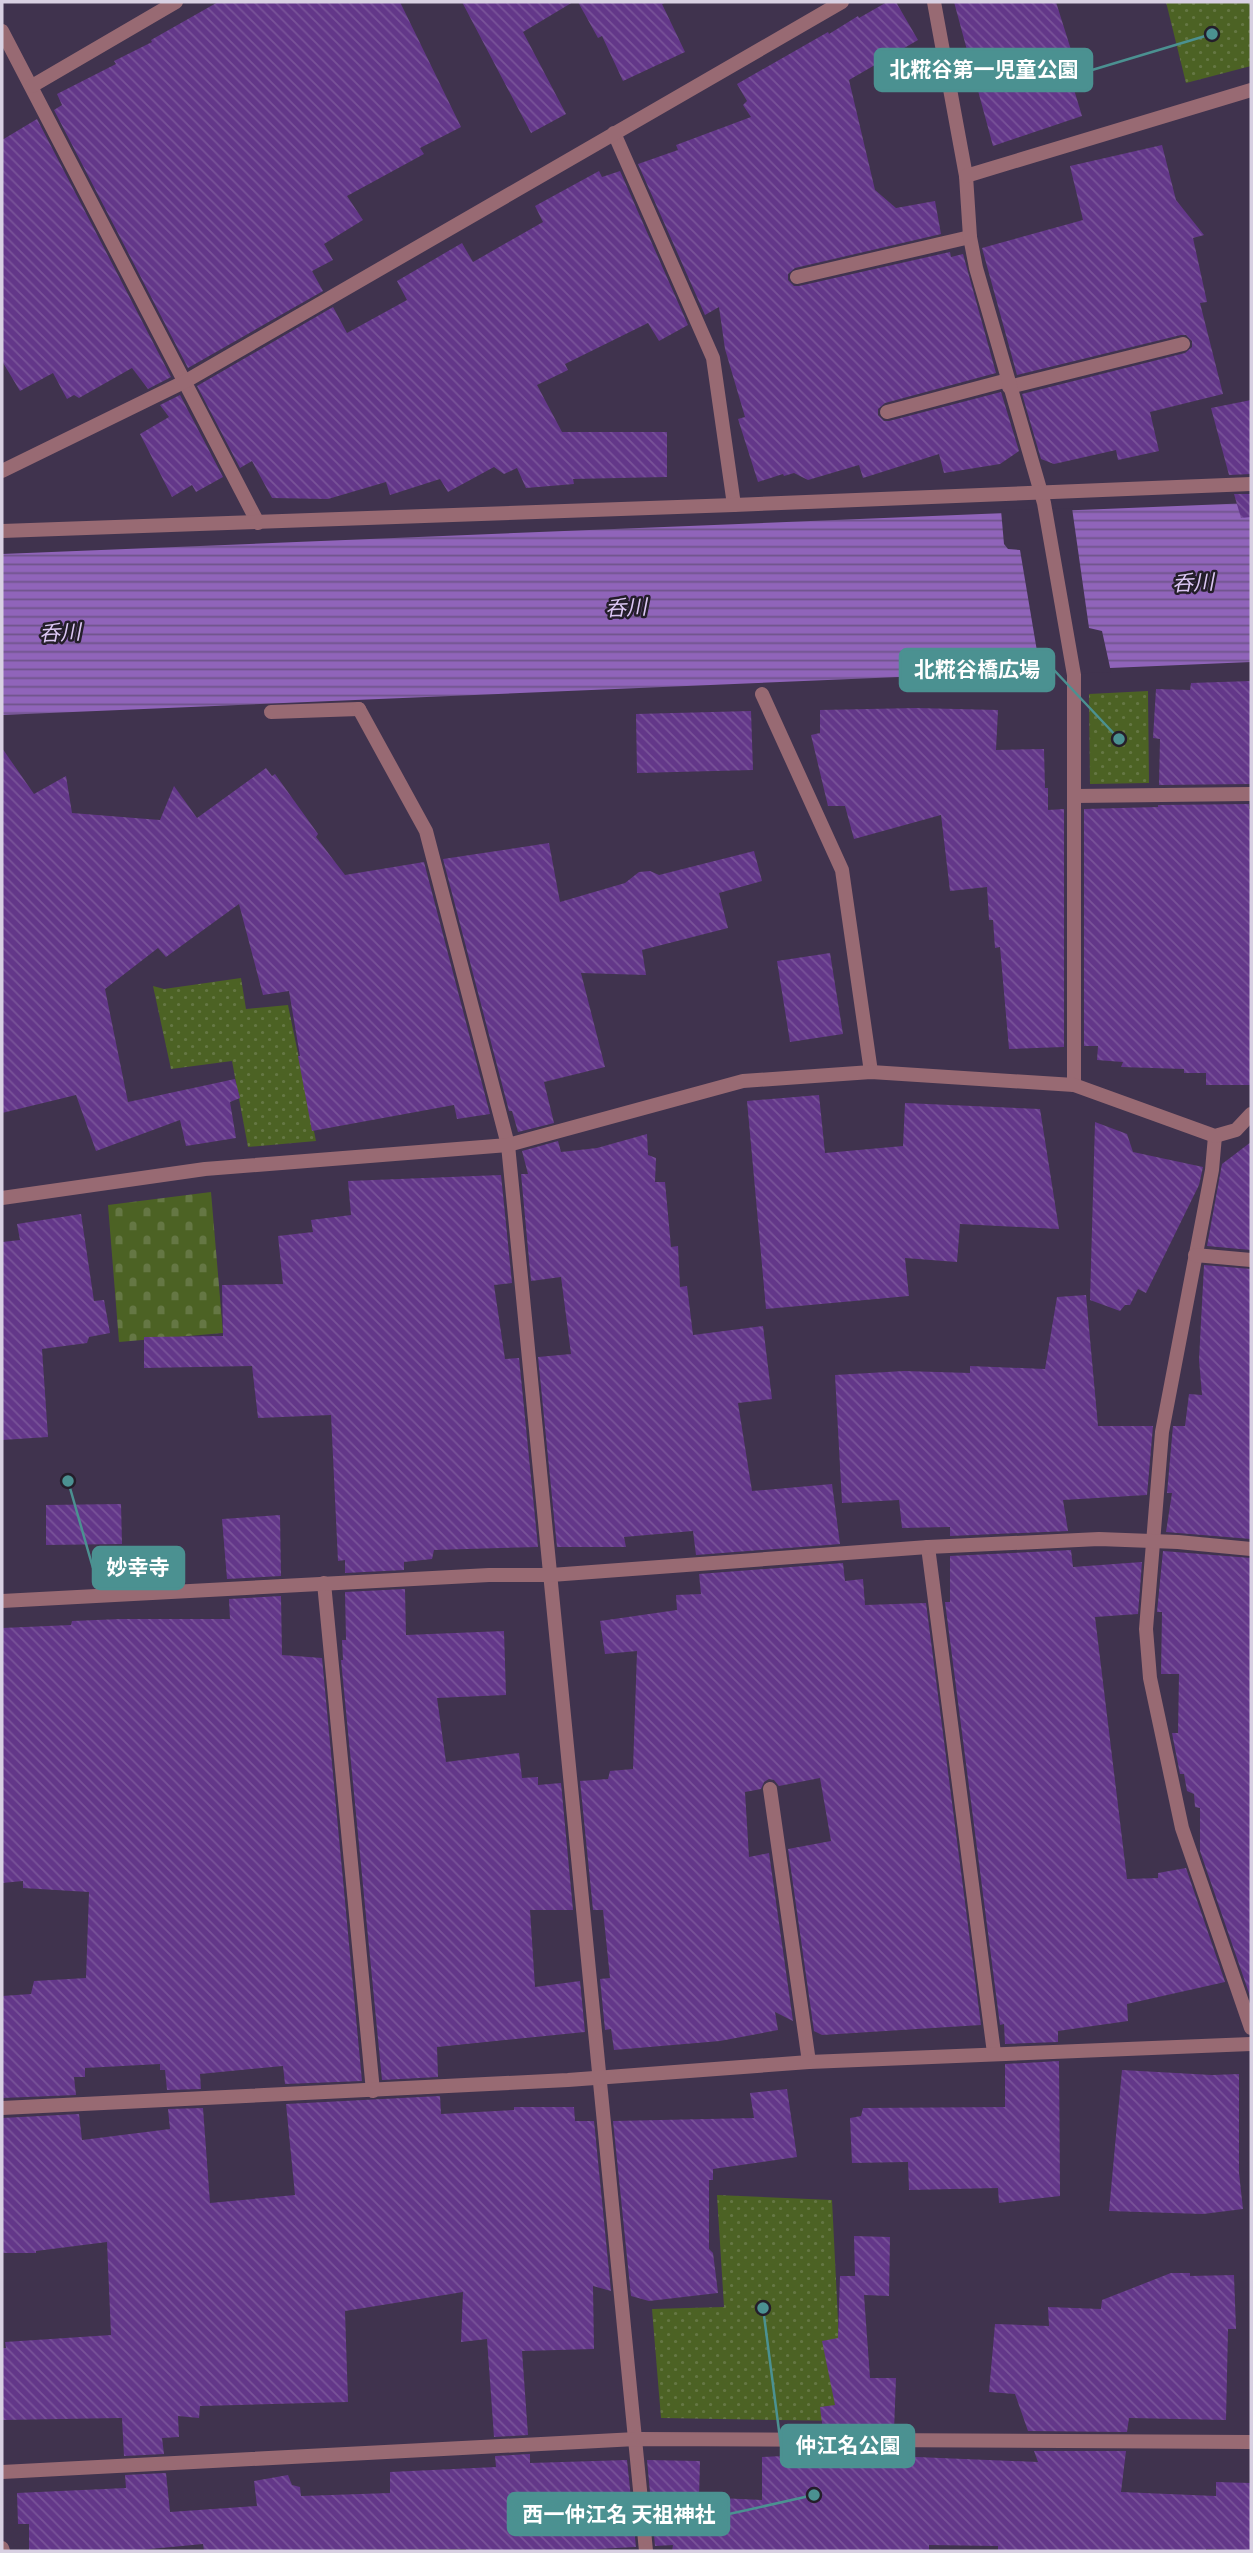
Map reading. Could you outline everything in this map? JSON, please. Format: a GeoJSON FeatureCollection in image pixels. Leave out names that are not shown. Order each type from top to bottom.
{"type":"FeatureCollection","features":[{"type":"Feature","properties":{"kind":"street"},"geometry":{"type":"LineString","coordinates":[[32,86],[176,2]]}},
{"type":"Feature","properties":{"kind":"street"},"geometry":{"type":"LineString","coordinates":[[2,471],[186,381],[842,2]]}},
{"type":"Feature","properties":{"kind":"street"},"geometry":{"type":"LineString","coordinates":[[934,2],[966,176],[970,237],[976,268],[1042,497],[1074,675],[1074,1085]]}},
{"type":"Feature","properties":{"kind":"street"},"geometry":{"type":"LineString","coordinates":[[2,31],[258,523]]}},
{"type":"Feature","properties":{"kind":"street"},"geometry":{"type":"LineString","coordinates":[[966,176],[1251,90]]}},
{"type":"Feature","properties":{"kind":"street"},"geometry":{"type":"LineString","coordinates":[[614,133],[713,358],[734,505]]}},
{"type":"Feature","properties":{"kind":"street"},"geometry":{"type":"LineString","coordinates":[[797,277],[970,237]]}},
{"type":"Feature","properties":{"kind":"street"},"geometry":{"type":"LineString","coordinates":[[887,412],[1183,344]]}},
{"type":"Feature","properties":{"kind":"street"},"geometry":{"type":"LineString","coordinates":[[2,531],[1042,497],[1251,484]]}},
{"type":"Feature","properties":{"kind":"street"},"geometry":{"type":"LineString","coordinates":[[762,694],[842,870],[871,1072]]}},
{"type":"Feature","properties":{"kind":"street"},"geometry":{"type":"LineString","coordinates":[[271,712],[359,709],[426,831],[508,1145],[646,2551]]}},
{"type":"Feature","properties":{"kind":"street"},"geometry":{"type":"LineString","coordinates":[[1074,796],[1251,794]]}},
{"type":"Feature","properties":{"kind":"street"},"geometry":{"type":"LineString","coordinates":[[2,1197],[205,1169],[508,1145],[743,1081],[871,1072],[1074,1085],[1215,1136],[1236,1130],[1251,1114]]}},
{"type":"Feature","properties":{"kind":"street"},"geometry":{"type":"LineString","coordinates":[[1215,1136],[1212,1170],[1162,1432],[1146,1629],[1150,1678],[1182,1828],[1251,2028]]}},
{"type":"Feature","properties":{"kind":"street"},"geometry":{"type":"LineString","coordinates":[[1195,1255],[1251,1260]]}},
{"type":"Feature","properties":{"kind":"street"},"geometry":{"type":"LineString","coordinates":[[2,1601],[324,1583],[551,1575],[928,1547],[1099,1539],[1251,1549]]}},
{"type":"Feature","properties":{"kind":"street"},"geometry":{"type":"LineString","coordinates":[[928,1547],[994,2053]]}},
{"type":"Feature","properties":{"kind":"street"},"geometry":{"type":"LineString","coordinates":[[324,1583],[373,2091]]}},
{"type":"Feature","properties":{"kind":"street"},"geometry":{"type":"LineString","coordinates":[[770,1789],[809,2062]]}},
{"type":"Feature","properties":{"kind":"street"},"geometry":{"type":"LineString","coordinates":[[2,2108],[373,2091],[809,2062],[1251,2043]]}},
{"type":"Feature","properties":{"kind":"street"},"geometry":{"type":"LineString","coordinates":[[2,2472],[636,2439],[1251,2442]]}},
{"type":"Feature","properties":{"kind":"green space"},"geometry":{"type":"Polygon","coordinates":[[[1166,2],[1251,2],[1251,66],[1186,83],[1166,2]]]}},
{"type":"Feature","properties":{"kind":"green space"},"geometry":{"type":"Polygon","coordinates":[[[1148,691],[1149,783],[1090,784],[1089,694],[1148,691]]]}},
{"type":"Feature","properties":{"kind":"green space"},"geometry":{"type":"Polygon","coordinates":[[[241,978],[246,1009],[288,1005],[316,1141],[248,1147],[232,1061],[171,1069],[153,986],[164,989],[241,978]]]}},
{"type":"Feature","properties":{"kind":"green space"},"geometry":{"type":"Polygon","coordinates":[[[211,1192],[223,1333],[119,1342],[108,1205],[211,1192]]]}},
{"type":"Feature","properties":{"kind":"green space"},"geometry":{"type":"Polygon","coordinates":[[[717,2195],[832,2200],[843,2421],[661,2418],[652,2309],[724,2307],[717,2195]]]}},
{"type":"Feature","properties":{"kind":"water","name":"呑川"},"geometry":{"type":"Polygon","coordinates":[[[1251,503],[1251,662],[2,715],[2,554],[1251,503]]]}},
{"type":"Feature","properties":{"kind":"pier"},"geometry":{"type":"Polygon","coordinates":[[[1072,508],[1089,628],[1102,631],[1111,672],[1041,675],[1020,550],[1008,549],[1004,544],[1001,510],[1072,508]]]}},
{"type":"Feature","properties":{"kind":"building"},"geometry":{"type":"Polygon","coordinates":[[[218,2],[400,2],[461,127],[420,148],[424,154],[347,196],[363,220],[324,244],[333,260],[312,271],[323,291],[188,368],[54,110],[62,105],[57,94],[116,64],[114,61],[152,42],[151,40],[218,2]]]}},
{"type":"Feature","properties":{"kind":"building"},"geometry":{"type":"Polygon","coordinates":[[[462,2],[573,2],[523,32],[566,114],[531,133],[462,2]]]}},
{"type":"Feature","properties":{"kind":"building"},"geometry":{"type":"Polygon","coordinates":[[[578,2],[667,2],[662,4],[685,52],[623,81],[602,36],[598,38],[578,2]]]}},
{"type":"Feature","properties":{"kind":"building"},"geometry":{"type":"Polygon","coordinates":[[[887,2],[896,2],[918,40],[849,80],[875,190],[896,208],[935,201],[941,234],[795,268],[788,274],[788,280],[794,286],[799,286],[950,252],[951,257],[963,254],[996,373],[885,403],[878,409],[878,415],[884,421],[889,421],[1001,392],[1019,451],[1000,464],[944,473],[939,454],[863,478],[859,465],[808,480],[794,473],[758,482],[738,419],[745,417],[725,349],[719,307],[705,315],[638,164],[678,150],[676,145],[751,117],[743,105],[747,101],[737,84],[887,2]]]}},
{"type":"Feature","properties":{"kind":"building"},"geometry":{"type":"Polygon","coordinates":[[[954,2],[1056,2],[1072,53],[1065,60],[1082,116],[993,146],[954,2]]]}},
{"type":"Feature","properties":{"kind":"building"},"geometry":{"type":"Polygon","coordinates":[[[37,119],[171,377],[148,389],[132,368],[79,398],[74,395],[67,399],[53,373],[20,391],[2,361],[2,140],[37,119]]]}},
{"type":"Feature","properties":{"kind":"building"},"geometry":{"type":"Polygon","coordinates":[[[1162,145],[1176,200],[1204,235],[1193,238],[1207,302],[1200,303],[1223,394],[1150,412],[1159,451],[1118,460],[1116,450],[1054,464],[1041,459],[1022,394],[1185,353],[1192,347],[1192,341],[1186,335],[1181,335],[1017,375],[982,248],[1083,220],[1070,166],[1162,145]]]}},
{"type":"Feature","properties":{"kind":"building"},"geometry":{"type":"Polygon","coordinates":[[[599,171],[602,177],[620,171],[688,325],[659,341],[648,323],[565,364],[568,370],[537,385],[562,432],[667,432],[667,477],[573,479],[574,484],[526,488],[517,468],[504,474],[494,467],[448,492],[440,479],[390,495],[386,482],[328,499],[272,498],[252,461],[240,468],[197,386],[333,307],[347,333],[407,300],[397,281],[462,243],[473,262],[543,222],[535,206],[599,171]]]}},
{"type":"Feature","properties":{"kind":"building"},"geometry":{"type":"Polygon","coordinates":[[[180,395],[223,477],[196,492],[192,485],[172,497],[140,434],[169,417],[160,405],[180,395]]]}},
{"type":"Feature","properties":{"kind":"building"},"geometry":{"type":"Polygon","coordinates":[[[1251,400],[1251,474],[1229,475],[1211,408],[1251,400]]]}},
{"type":"Feature","properties":{"kind":"building"},"geometry":{"type":"Polygon","coordinates":[[[1234,494],[1251,494],[1251,517],[1241,518],[1234,494]]]}},
{"type":"Feature","properties":{"kind":"building"},"geometry":{"type":"Polygon","coordinates":[[[1251,681],[1250,784],[1159,785],[1160,739],[1153,738],[1156,689],[1190,690],[1191,683],[1251,681]]]}},
{"type":"Feature","properties":{"kind":"building"},"geometry":{"type":"Polygon","coordinates":[[[820,710],[998,710],[996,750],[1044,749],[1048,810],[1064,809],[1064,1047],[1009,1049],[1000,947],[995,948],[993,920],[989,920],[987,887],[950,891],[941,815],[854,839],[845,806],[828,806],[811,735],[820,733],[820,710]]]}},
{"type":"Feature","properties":{"kind":"building"},"geometry":{"type":"Polygon","coordinates":[[[751,711],[753,770],[637,773],[636,714],[751,711]]]}},
{"type":"Feature","properties":{"kind":"building"},"geometry":{"type":"Polygon","coordinates":[[[2,748],[34,794],[66,776],[72,813],[160,820],[174,786],[197,818],[266,768],[272,776],[275,774],[318,834],[316,837],[345,875],[424,862],[490,1114],[457,1119],[454,1105],[312,1131],[289,991],[263,995],[239,904],[166,957],[158,948],[105,989],[128,1102],[235,1079],[240,1098],[230,1102],[236,1138],[186,1146],[180,1120],[96,1151],[76,1095],[2,1113],[2,748]]]}},
{"type":"Feature","properties":{"kind":"building"},"geometry":{"type":"Polygon","coordinates":[[[1249,804],[1251,1085],[1206,1085],[1206,1073],[1184,1073],[1184,1069],[1121,1067],[1123,1062],[1097,1060],[1098,1046],[1084,1046],[1084,809],[1249,804]]]}},
{"type":"Feature","properties":{"kind":"building"},"geometry":{"type":"Polygon","coordinates":[[[549,843],[560,902],[625,883],[639,872],[650,871],[659,875],[754,851],[762,881],[719,893],[728,928],[642,950],[646,975],[581,973],[605,1067],[544,1082],[554,1123],[518,1132],[512,1111],[509,1111],[443,859],[549,843]]]}},
{"type":"Feature","properties":{"kind":"building"},"geometry":{"type":"Polygon","coordinates":[[[830,953],[843,1034],[790,1042],[777,961],[830,953]]]}},
{"type":"Feature","properties":{"kind":"building"},"geometry":{"type":"Polygon","coordinates":[[[819,1095],[825,1153],[903,1146],[905,1103],[1040,1109],[1059,1229],[960,1224],[957,1262],[905,1258],[909,1296],[766,1309],[747,1101],[819,1095]]]}},
{"type":"Feature","properties":{"kind":"building"},"geometry":{"type":"Polygon","coordinates":[[[1095,1122],[1127,1134],[1133,1152],[1203,1167],[1199,1185],[1146,1293],[1138,1289],[1130,1305],[1125,1305],[1120,1311],[1090,1300],[1095,1122]]]}},
{"type":"Feature","properties":{"kind":"building"},"geometry":{"type":"Polygon","coordinates":[[[647,1134],[648,1155],[656,1158],[655,1182],[665,1182],[671,1247],[678,1246],[680,1287],[687,1286],[693,1335],[763,1326],[772,1399],[738,1403],[752,1491],[832,1484],[840,1544],[696,1555],[693,1531],[624,1537],[626,1547],[557,1547],[538,1357],[571,1354],[561,1277],[531,1281],[521,1174],[528,1174],[522,1151],[558,1141],[561,1152],[597,1148],[647,1134]]]}},
{"type":"Feature","properties":{"kind":"building"},"geometry":{"type":"Polygon","coordinates":[[[1251,1142],[1251,1250],[1207,1246],[1222,1164],[1251,1142]]]}},
{"type":"Feature","properties":{"kind":"building"},"geometry":{"type":"Polygon","coordinates":[[[501,1175],[512,1283],[494,1285],[505,1359],[519,1358],[538,1547],[434,1550],[432,1559],[404,1562],[404,1570],[345,1573],[345,1560],[338,1561],[331,1415],[258,1418],[252,1366],[144,1368],[144,1337],[223,1336],[222,1285],[283,1284],[278,1236],[313,1232],[311,1220],[351,1215],[348,1181],[501,1175]]]}},
{"type":"Feature","properties":{"kind":"building"},"geometry":{"type":"Polygon","coordinates":[[[81,1214],[94,1301],[104,1300],[110,1333],[89,1337],[87,1343],[42,1349],[48,1437],[2,1440],[2,1242],[20,1240],[17,1224],[81,1214]]]}},
{"type":"Feature","properties":{"kind":"building"},"geometry":{"type":"Polygon","coordinates":[[[1204,1265],[1251,1269],[1251,1539],[1166,1532],[1172,1493],[1167,1493],[1173,1426],[1185,1426],[1189,1394],[1202,1395],[1199,1360],[1204,1265]]]}},
{"type":"Feature","properties":{"kind":"building"},"geometry":{"type":"Polygon","coordinates":[[[1086,1295],[1098,1426],[1153,1426],[1147,1495],[1063,1500],[1068,1531],[950,1536],[950,1527],[902,1528],[899,1500],[842,1503],[835,1375],[904,1371],[970,1373],[970,1366],[1045,1369],[1057,1297],[1086,1295]]]}},
{"type":"Feature","properties":{"kind":"building"},"geometry":{"type":"Polygon","coordinates":[[[121,1504],[122,1544],[46,1545],[46,1505],[121,1504]]]}},
{"type":"Feature","properties":{"kind":"building"},"geometry":{"type":"Polygon","coordinates":[[[280,1515],[281,1576],[227,1579],[222,1519],[280,1515]]]}},
{"type":"Feature","properties":{"kind":"building"},"geometry":{"type":"Polygon","coordinates":[[[1071,1550],[1073,1567],[1142,1562],[1138,1614],[1095,1617],[1127,1879],[1158,1878],[1158,1873],[1186,1868],[1225,1982],[1127,2004],[1128,2021],[1058,2031],[1058,2042],[1005,2044],[1004,2024],[1000,2025],[945,1602],[950,1602],[950,1556],[1071,1550]]]}},
{"type":"Feature","properties":{"kind":"building"},"geometry":{"type":"Polygon","coordinates":[[[1163,1551],[1251,1558],[1251,1999],[1200,1851],[1200,1808],[1195,1807],[1194,1794],[1187,1791],[1184,1774],[1180,1774],[1172,1733],[1178,1733],[1179,1674],[1161,1674],[1162,1612],[1157,1612],[1163,1551]]]}},
{"type":"Feature","properties":{"kind":"building"},"geometry":{"type":"Polygon","coordinates":[[[843,1563],[845,1581],[863,1579],[865,1605],[926,1603],[981,2025],[822,2035],[814,2031],[788,1849],[831,1841],[820,1778],[779,1786],[769,1779],[761,1789],[745,1792],[749,1857],[769,1853],[793,2021],[775,2012],[778,2030],[720,2041],[614,2050],[611,2029],[605,2030],[600,1979],[610,1978],[603,1910],[593,1910],[580,1781],[608,1779],[610,1771],[633,1769],[637,1651],[605,1654],[600,1621],[677,1610],[676,1595],[701,1594],[699,1574],[843,1563]]]}},
{"type":"Feature","properties":{"kind":"building"},"geometry":{"type":"Polygon","coordinates":[[[405,1589],[406,1635],[504,1631],[506,1695],[437,1698],[446,1762],[519,1753],[522,1778],[538,1777],[538,1785],[561,1783],[573,1910],[530,1910],[535,1987],[580,1981],[585,2032],[437,2047],[438,2077],[382,2080],[341,1660],[342,1640],[346,1640],[345,1592],[405,1589]]]}},
{"type":"Feature","properties":{"kind":"building"},"geometry":{"type":"Polygon","coordinates":[[[281,1596],[282,1655],[322,1658],[362,2081],[285,2084],[283,2066],[200,2074],[201,2089],[167,2090],[165,2070],[160,2070],[160,2064],[85,2068],[85,2077],[74,2077],[76,2095],[2,2098],[2,1996],[31,1994],[34,1981],[86,1978],[89,1892],[23,1888],[23,1881],[2,1883],[2,1628],[71,1625],[72,1621],[120,1619],[230,1619],[229,1599],[281,1596]]]}},
{"type":"Feature","properties":{"kind":"building"},"geometry":{"type":"Polygon","coordinates":[[[1059,2061],[1060,2196],[999,2203],[998,2188],[909,2190],[908,2162],[852,2163],[850,2118],[861,2116],[863,2108],[1005,2107],[1005,2064],[1059,2061]]]}},
{"type":"Feature","properties":{"kind":"building"},"geometry":{"type":"Polygon","coordinates":[[[1122,2070],[1239,2074],[1239,2173],[1243,2209],[1203,2214],[1109,2211],[1122,2070]]]}},
{"type":"Feature","properties":{"kind":"building"},"geometry":{"type":"Polygon","coordinates":[[[787,2089],[797,2157],[713,2169],[713,2180],[709,2180],[709,2249],[713,2253],[718,2293],[649,2301],[631,2296],[613,2121],[754,2118],[750,2093],[787,2089]]]}},
{"type":"Feature","properties":{"kind":"building"},"geometry":{"type":"Polygon","coordinates":[[[440,2096],[441,2114],[514,2110],[514,2107],[574,2107],[575,2121],[594,2121],[611,2291],[593,2286],[594,2349],[522,2351],[528,2435],[494,2437],[487,2339],[461,2342],[463,2292],[345,2311],[348,2402],[200,2406],[199,2418],[178,2416],[179,2437],[162,2438],[164,2454],[124,2456],[122,2418],[2,2420],[2,2348],[6,2348],[5,2342],[111,2335],[107,2242],[36,2253],[2,2253],[2,2118],[79,2114],[82,2140],[170,2129],[168,2109],[203,2108],[210,2203],[295,2195],[286,2104],[440,2096]]]}},
{"type":"Feature","properties":{"kind":"building"},"geometry":{"type":"Polygon","coordinates":[[[854,2236],[890,2237],[889,2296],[864,2295],[870,2378],[896,2378],[894,2431],[823,2430],[820,2407],[835,2405],[822,2341],[838,2338],[840,2276],[855,2276],[854,2236]]]}},
{"type":"Feature","properties":{"kind":"building"},"geometry":{"type":"Polygon","coordinates":[[[1171,2273],[1190,2273],[1190,2276],[1234,2275],[1236,2329],[1228,2329],[1226,2420],[1129,2418],[1127,2432],[1028,2431],[1015,2394],[989,2392],[995,2324],[1049,2326],[1048,2307],[1101,2309],[1102,2300],[1171,2273]]]}},
{"type":"Feature","properties":{"kind":"building"},"geometry":{"type":"Polygon","coordinates":[[[826,2450],[893,2450],[893,2456],[1038,2462],[1034,2451],[1126,2451],[1121,2492],[1216,2496],[1216,2482],[1251,2483],[1250,2551],[998,2551],[998,2546],[929,2545],[929,2551],[672,2551],[673,2545],[655,2546],[647,2460],[700,2461],[699,2497],[762,2500],[762,2457],[827,2454],[826,2450]]]}},
{"type":"Feature","properties":{"kind":"building"},"geometry":{"type":"Polygon","coordinates":[[[530,2454],[530,2463],[627,2460],[636,2547],[562,2551],[204,2551],[203,2544],[129,2551],[29,2551],[29,2524],[18,2524],[17,2493],[126,2488],[125,2475],[166,2473],[170,2512],[257,2506],[254,2481],[288,2475],[292,2485],[300,2487],[301,2496],[390,2493],[390,2472],[496,2467],[495,2456],[530,2454]]]}},
{"type":"Feature","properties":{"kind":"place","name":"北糀谷第一児童公園"},"geometry":{"type":"Point","coordinates":[1212,34]}},
{"type":"Feature","properties":{"kind":"place","name":"北糀谷橋広場"},"geometry":{"type":"Point","coordinates":[1119,739]}},
{"type":"Feature","properties":{"kind":"place","name":"妙幸寺"},"geometry":{"type":"Point","coordinates":[68,1481]}},
{"type":"Feature","properties":{"kind":"place","name":"仲江名公園"},"geometry":{"type":"Point","coordinates":[763,2308]}},
{"type":"Feature","properties":{"kind":"place","name":"西一仲江名 天祖神社"},"geometry":{"type":"Point","coordinates":[814,2495]}}]}
